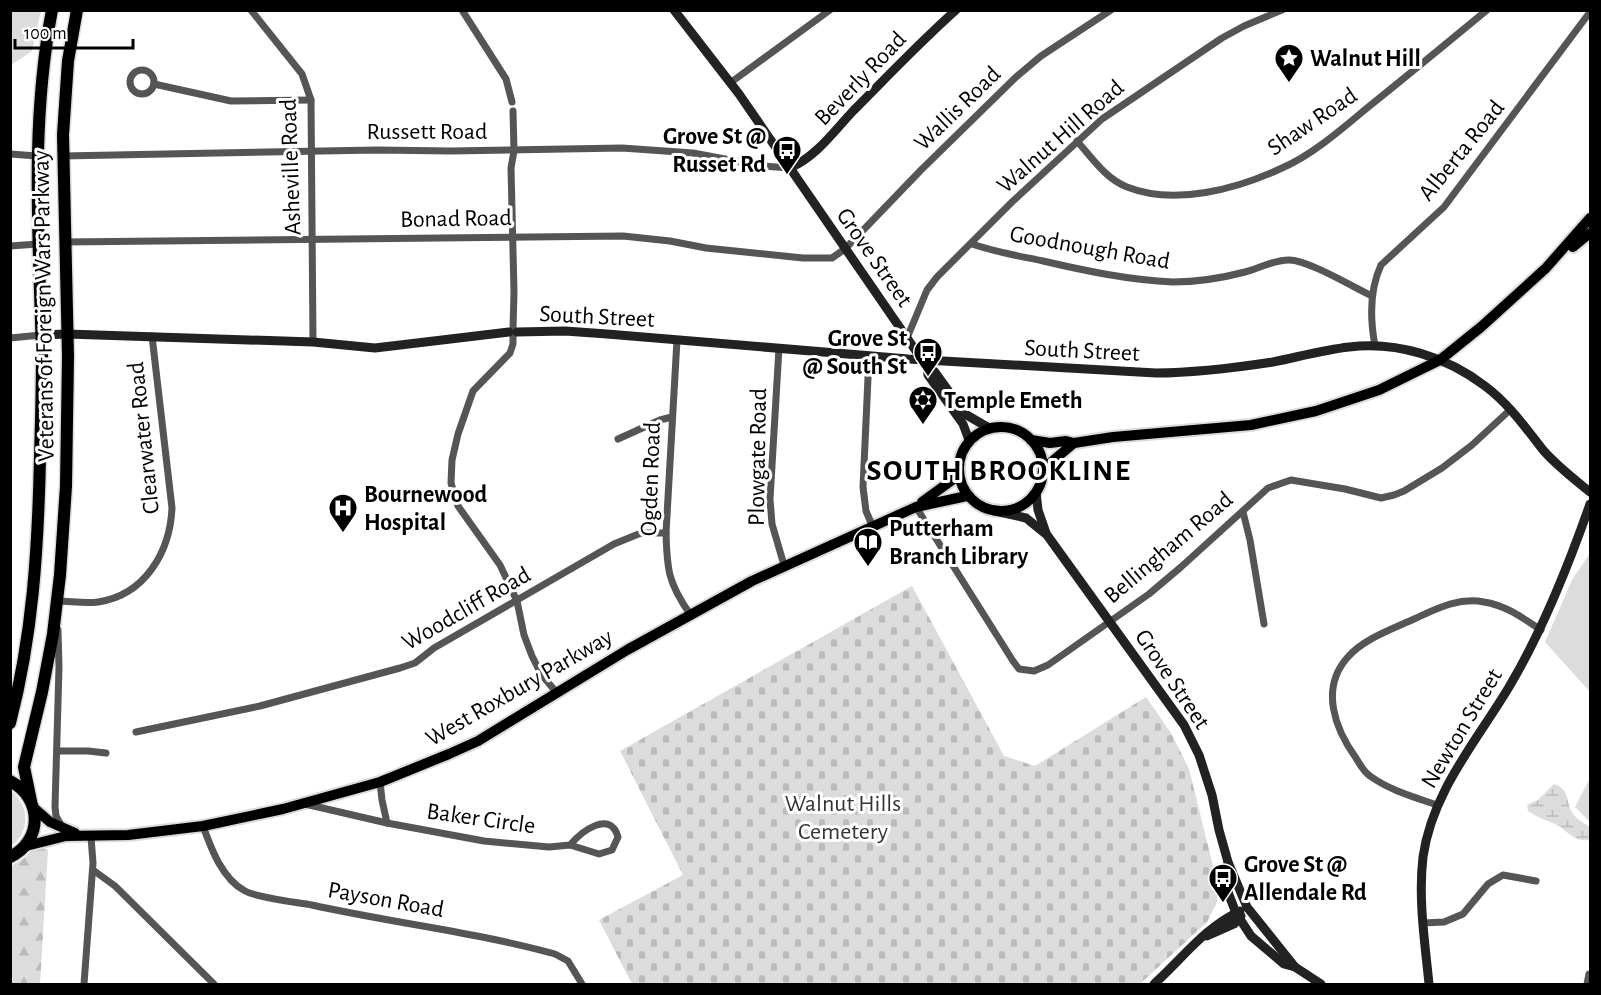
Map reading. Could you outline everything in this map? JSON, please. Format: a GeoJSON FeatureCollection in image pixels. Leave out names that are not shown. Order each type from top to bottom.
{"type":"FeatureCollection","features":[{"type":"Feature","properties":{"kind":"highway","name":"Veterans of Foreign Wars Parkway"},"geometry":{"type":"LineString","coordinates":[[10,723],[26,649],[36,574],[39,517],[41,335],[37,156],[41,83],[52,10]]}},
{"type":"Feature","properties":{"kind":"highway","name":"Veterans of Foreign Wars Parkway"},"geometry":{"type":"LineString","coordinates":[[26,846],[34,830],[32,804],[24,767],[44,685],[57,601],[67,460],[67,334],[62,156],[65,90],[77,10]]}},
{"type":"Feature","properties":{"kind":"highway"},"geometry":{"type":"LineString","coordinates":[[10,781],[23,789],[32,804]]}},
{"type":"Feature","properties":{"kind":"highway"},"geometry":{"type":"LineString","coordinates":[[11,857],[26,846]]}},
{"type":"Feature","properties":{"kind":"main road"},"geometry":{"type":"LineString","coordinates":[[1546,268],[1590,219]]}},
{"type":"Feature","properties":{"kind":"main road"},"geometry":{"type":"LineString","coordinates":[[1031,440],[1040,453],[1043,469],[1036,492],[1028,502],[1018,508],[995,511],[984,508],[967,496],[958,472],[959,461],[969,441],[989,428],[1001,426],[1012,428],[1031,440],[1050,444],[1066,441],[1074,443],[1113,437],[1232,428],[1277,421],[1367,394],[1440,360],[1590,233]]}},
{"type":"Feature","properties":{"kind":"main road"},"geometry":{"type":"LineString","coordinates":[[1043,469],[1074,443]]}},
{"type":"Feature","properties":{"kind":"main road","name":"West Roxbury Parkway"},"geometry":{"type":"LineString","coordinates":[[916,507],[955,478],[958,472]]}},
{"type":"Feature","properties":{"kind":"main road","name":"West Roxbury Parkway"},"geometry":{"type":"LineString","coordinates":[[26,846],[57,837],[128,835],[203,826],[305,804],[380,782],[478,741],[690,614],[784,565],[916,507],[967,496]]}},
{"type":"Feature","properties":{"kind":"main road","name":"West Roxbury Parkway"},"geometry":{"type":"LineString","coordinates":[[32,804],[50,822],[87,837]]}},
{"type":"Feature","properties":{"kind":"street","name":"Asheville Road"},"geometry":{"type":"LineString","coordinates":[[251,10],[302,74],[311,100],[313,342]]}},
{"type":"Feature","properties":{"kind":"street"},"geometry":{"type":"LineString","coordinates":[[462,10],[506,79],[512,102]]}},
{"type":"Feature","properties":{"kind":"street","name":"Grove Street"},"geometry":{"type":"LineString","coordinates":[[674,10],[730,83],[921,358],[928,375],[963,424],[969,441]]}},
{"type":"Feature","properties":{"kind":"street"},"geometry":{"type":"LineString","coordinates":[[730,83],[830,10]]}},
{"type":"Feature","properties":{"kind":"street","name":"Beverly Road"},"geometry":{"type":"LineString","coordinates":[[790,168],[805,161],[821,147],[900,64],[956,10]]}},
{"type":"Feature","properties":{"kind":"street","name":"Wallis Road"},"geometry":{"type":"LineString","coordinates":[[844,249],[1016,77],[1111,10]]}},
{"type":"Feature","properties":{"kind":"street","name":"Walnut Hill Road"},"geometry":{"type":"LineString","coordinates":[[907,338],[927,291],[937,277],[1013,201],[1102,119],[1222,38],[1282,10]]}},
{"type":"Feature","properties":{"kind":"street","name":"Shaw Road"},"geometry":{"type":"LineString","coordinates":[[1077,141],[1107,176],[1127,187],[1143,191],[1178,195],[1197,193],[1254,179],[1283,168],[1338,132],[1487,10]]}},
{"type":"Feature","properties":{"kind":"street","name":"Alberta Road"},"geometry":{"type":"LineString","coordinates":[[1375,346],[1371,314],[1372,296],[1380,265],[1444,207],[1590,12]]}},
{"type":"Feature","properties":{"kind":"street"},"geometry":{"type":"LineString","coordinates":[[154,84],[231,101],[311,100]]}},
{"type":"Feature","properties":{"kind":"street"},"geometry":{"type":"LineString","coordinates":[[513,111],[514,151],[511,168],[513,344],[510,353],[473,391],[456,443],[452,460],[451,483],[458,506],[500,565],[517,601],[524,635],[532,656],[541,674],[557,693]]}},
{"type":"Feature","properties":{"kind":"street","name":"Russett Road"},"geometry":{"type":"LineString","coordinates":[[62,156],[377,150],[658,150],[693,153],[762,166],[790,168]]}},
{"type":"Feature","properties":{"kind":"street"},"geometry":{"type":"LineString","coordinates":[[10,154],[37,156]]}},
{"type":"Feature","properties":{"kind":"street","name":"Bonad Road"},"geometry":{"type":"LineString","coordinates":[[64,242],[623,236],[670,241],[716,250],[823,259],[832,258],[844,249]]}},
{"type":"Feature","properties":{"kind":"street"},"geometry":{"type":"LineString","coordinates":[[10,246],[38,244]]}},
{"type":"Feature","properties":{"kind":"street","name":"Goodnough Road"},"geometry":{"type":"LineString","coordinates":[[972,244],[1082,270],[1121,277],[1173,282],[1247,272],[1275,261],[1297,261],[1309,264],[1372,296]]}},
{"type":"Feature","properties":{"kind":"street","name":"South Street"},"geometry":{"type":"LineString","coordinates":[[10,338],[67,334],[152,336],[313,342],[375,348],[513,332],[565,331],[868,356],[1106,372],[1175,373],[1274,361],[1351,347],[1375,346],[1410,351],[1440,360],[1484,385],[1511,409],[1556,464],[1590,492]]}},
{"type":"Feature","properties":{"kind":"street","name":"Clearwater Road"},"geometry":{"type":"LineString","coordinates":[[57,601],[96,602],[130,591],[144,580],[160,558],[166,544],[171,529],[172,508],[152,336]]}},
{"type":"Feature","properties":{"kind":"street","name":"Ogden Road"},"geometry":{"type":"LineString","coordinates":[[677,340],[666,533],[667,564],[670,580],[690,614]]}},
{"type":"Feature","properties":{"kind":"street","name":"Plowgate Road"},"geometry":{"type":"LineString","coordinates":[[779,348],[770,500],[772,524],[784,565]]}},
{"type":"Feature","properties":{"kind":"street"},"geometry":{"type":"LineString","coordinates":[[868,356],[862,487],[872,525]]}},
{"type":"Feature","properties":{"kind":"street","name":"Grove Street"},"geometry":{"type":"LineString","coordinates":[[927,369],[934,371],[965,414],[989,428]]}},
{"type":"Feature","properties":{"kind":"street","name":"Bellingham Road"},"geometry":{"type":"LineString","coordinates":[[916,507],[1019,669],[1034,671],[1047,665],[1157,587],[1268,488],[1291,480],[1381,498],[1404,491],[1442,468],[1472,445],[1511,409]]}},
{"type":"Feature","properties":{"kind":"street"},"geometry":{"type":"LineString","coordinates":[[618,439],[672,417]]}},
{"type":"Feature","properties":{"kind":"street","name":"Grove Street"},"geometry":{"type":"LineString","coordinates":[[1036,492],[1038,510],[1047,535]]}},
{"type":"Feature","properties":{"kind":"street","name":"Newton Street"},"geometry":{"type":"LineString","coordinates":[[1429,984],[1421,881],[1423,856],[1437,806],[1451,778],[1508,688],[1541,630],[1590,504]]}},
{"type":"Feature","properties":{"kind":"street","name":"Grove Street"},"geometry":{"type":"LineString","coordinates":[[995,511],[1026,518],[1047,535],[1184,725],[1199,755],[1212,795],[1228,862],[1247,907],[1295,967]]}},
{"type":"Feature","properties":{"kind":"street"},"geometry":{"type":"LineString","coordinates":[[1243,512],[1251,540],[1264,624]]}},
{"type":"Feature","properties":{"kind":"street","name":"Woodcliff Road"},"geometry":{"type":"LineString","coordinates":[[136,732],[260,706],[415,663],[434,648],[614,544],[640,533],[666,533]]}},
{"type":"Feature","properties":{"kind":"street","name":"Veterans of Foreign Wars Parkway"},"geometry":{"type":"LineString","coordinates":[[57,601],[59,667],[56,816],[65,830]]}},
{"type":"Feature","properties":{"kind":"street"},"geometry":{"type":"LineString","coordinates":[[1437,806],[1386,787],[1368,774],[1351,752],[1340,731],[1332,704],[1332,687],[1345,659],[1356,649],[1390,629],[1461,601],[1482,601],[1492,604],[1522,617],[1541,630]]}},
{"type":"Feature","properties":{"kind":"street"},"geometry":{"type":"LineString","coordinates":[[58,751],[106,753]]}},
{"type":"Feature","properties":{"kind":"street"},"geometry":{"type":"LineString","coordinates":[[380,782],[387,823]]}},
{"type":"Feature","properties":{"kind":"street","name":"Baker Circle"},"geometry":{"type":"LineString","coordinates":[[305,804],[387,823],[484,841],[549,847],[570,845],[599,854],[612,850],[618,837],[616,829],[605,823],[591,827],[570,845]]}},
{"type":"Feature","properties":{"kind":"street","name":"Payson Road"},"geometry":{"type":"LineString","coordinates":[[203,826],[216,857],[228,876],[245,891],[342,912],[435,927],[555,954],[568,962],[578,983]]}},
{"type":"Feature","properties":{"kind":"street"},"geometry":{"type":"LineString","coordinates":[[84,984],[93,870],[87,837]]}},
{"type":"Feature","properties":{"kind":"street","name":"Grove Street"},"geometry":{"type":"LineString","coordinates":[[1228,862],[1225,880],[1237,916],[1251,936],[1284,964],[1295,967],[1321,984]]}},
{"type":"Feature","properties":{"kind":"street"},"geometry":{"type":"LineString","coordinates":[[93,870],[115,886],[214,984]]}},
{"type":"Feature","properties":{"kind":"street"},"geometry":{"type":"LineString","coordinates":[[1423,923],[1443,922],[1463,914],[1488,884],[1503,875],[1536,881]]}},
{"type":"Feature","properties":{"kind":"street"},"geometry":{"type":"LineString","coordinates":[[1154,984],[1196,944],[1234,924],[1237,916],[1247,907]]}},
{"type":"Feature","properties":{"kind":"street"},"geometry":{"type":"LineString","coordinates":[[1587,984],[1588,974],[1590,974]]}},
{"type":"Feature","properties":{"kind":"green space"},"geometry":{"type":"Polygon","coordinates":[[[11,10],[41,11],[32,51],[11,65],[11,10]]]}},
{"type":"Feature","properties":{"kind":"green space"},"geometry":{"type":"Polygon","coordinates":[[[1590,553],[1590,692],[1545,642],[1572,580],[1590,553]]]}},
{"type":"Feature","properties":{"kind":"green space","name":"Walnut Hills Cemetery"},"geometry":{"type":"Polygon","coordinates":[[[912,586],[1004,756],[1035,766],[1146,697],[1171,733],[1189,769],[1218,886],[1217,902],[1207,922],[1140,984],[632,984],[599,920],[683,875],[620,751],[912,586]]]}},
{"type":"Feature","properties":{"kind":"green space"},"geometry":{"type":"Polygon","coordinates":[[[1590,778],[1590,822],[1575,807],[1590,778]]]}},
{"type":"Feature","properties":{"kind":"green space"},"geometry":{"type":"Polygon","coordinates":[[[1554,784],[1563,789],[1574,815],[1590,827],[1590,840],[1575,838],[1555,824],[1528,811],[1527,805],[1538,800],[1554,784]]]}},
{"type":"Feature","properties":{"kind":"green space"},"geometry":{"type":"Polygon","coordinates":[[[11,791],[22,804],[25,819],[22,834],[11,846],[11,791]]]}},
{"type":"Feature","properties":{"kind":"green space"},"geometry":{"type":"Polygon","coordinates":[[[37,846],[48,850],[40,984],[11,984],[11,866],[37,846]]]}},
{"type":"Feature","properties":{"kind":"place","name":"Walnut Hill"},"geometry":{"type":"Point","coordinates":[1289,84]}},
{"type":"Feature","properties":{"kind":"place","name":"Grove St @ Russet Rd"},"geometry":{"type":"Point","coordinates":[787,176]}},
{"type":"Feature","properties":{"kind":"place","name":"Grove St @ South St"},"geometry":{"type":"Point","coordinates":[928,378]}},
{"type":"Feature","properties":{"kind":"place","name":"Temple Emeth"},"geometry":{"type":"Point","coordinates":[923,426]}},
{"type":"Feature","properties":{"kind":"place","name":"Bournewood Hospital"},"geometry":{"type":"Point","coordinates":[343,534]}},
{"type":"Feature","properties":{"kind":"place","name":"Putterham Branch Library"},"geometry":{"type":"Point","coordinates":[868,568]}},
{"type":"Feature","properties":{"kind":"place","name":"Grove St @ Allendale Rd"},"geometry":{"type":"Point","coordinates":[1223,904]}},
{"type":"Feature","properties":{"kind":"district","name":"SOUTH BROOKLINE"},"geometry":{"type":"Point","coordinates":[999,470]}}]}
